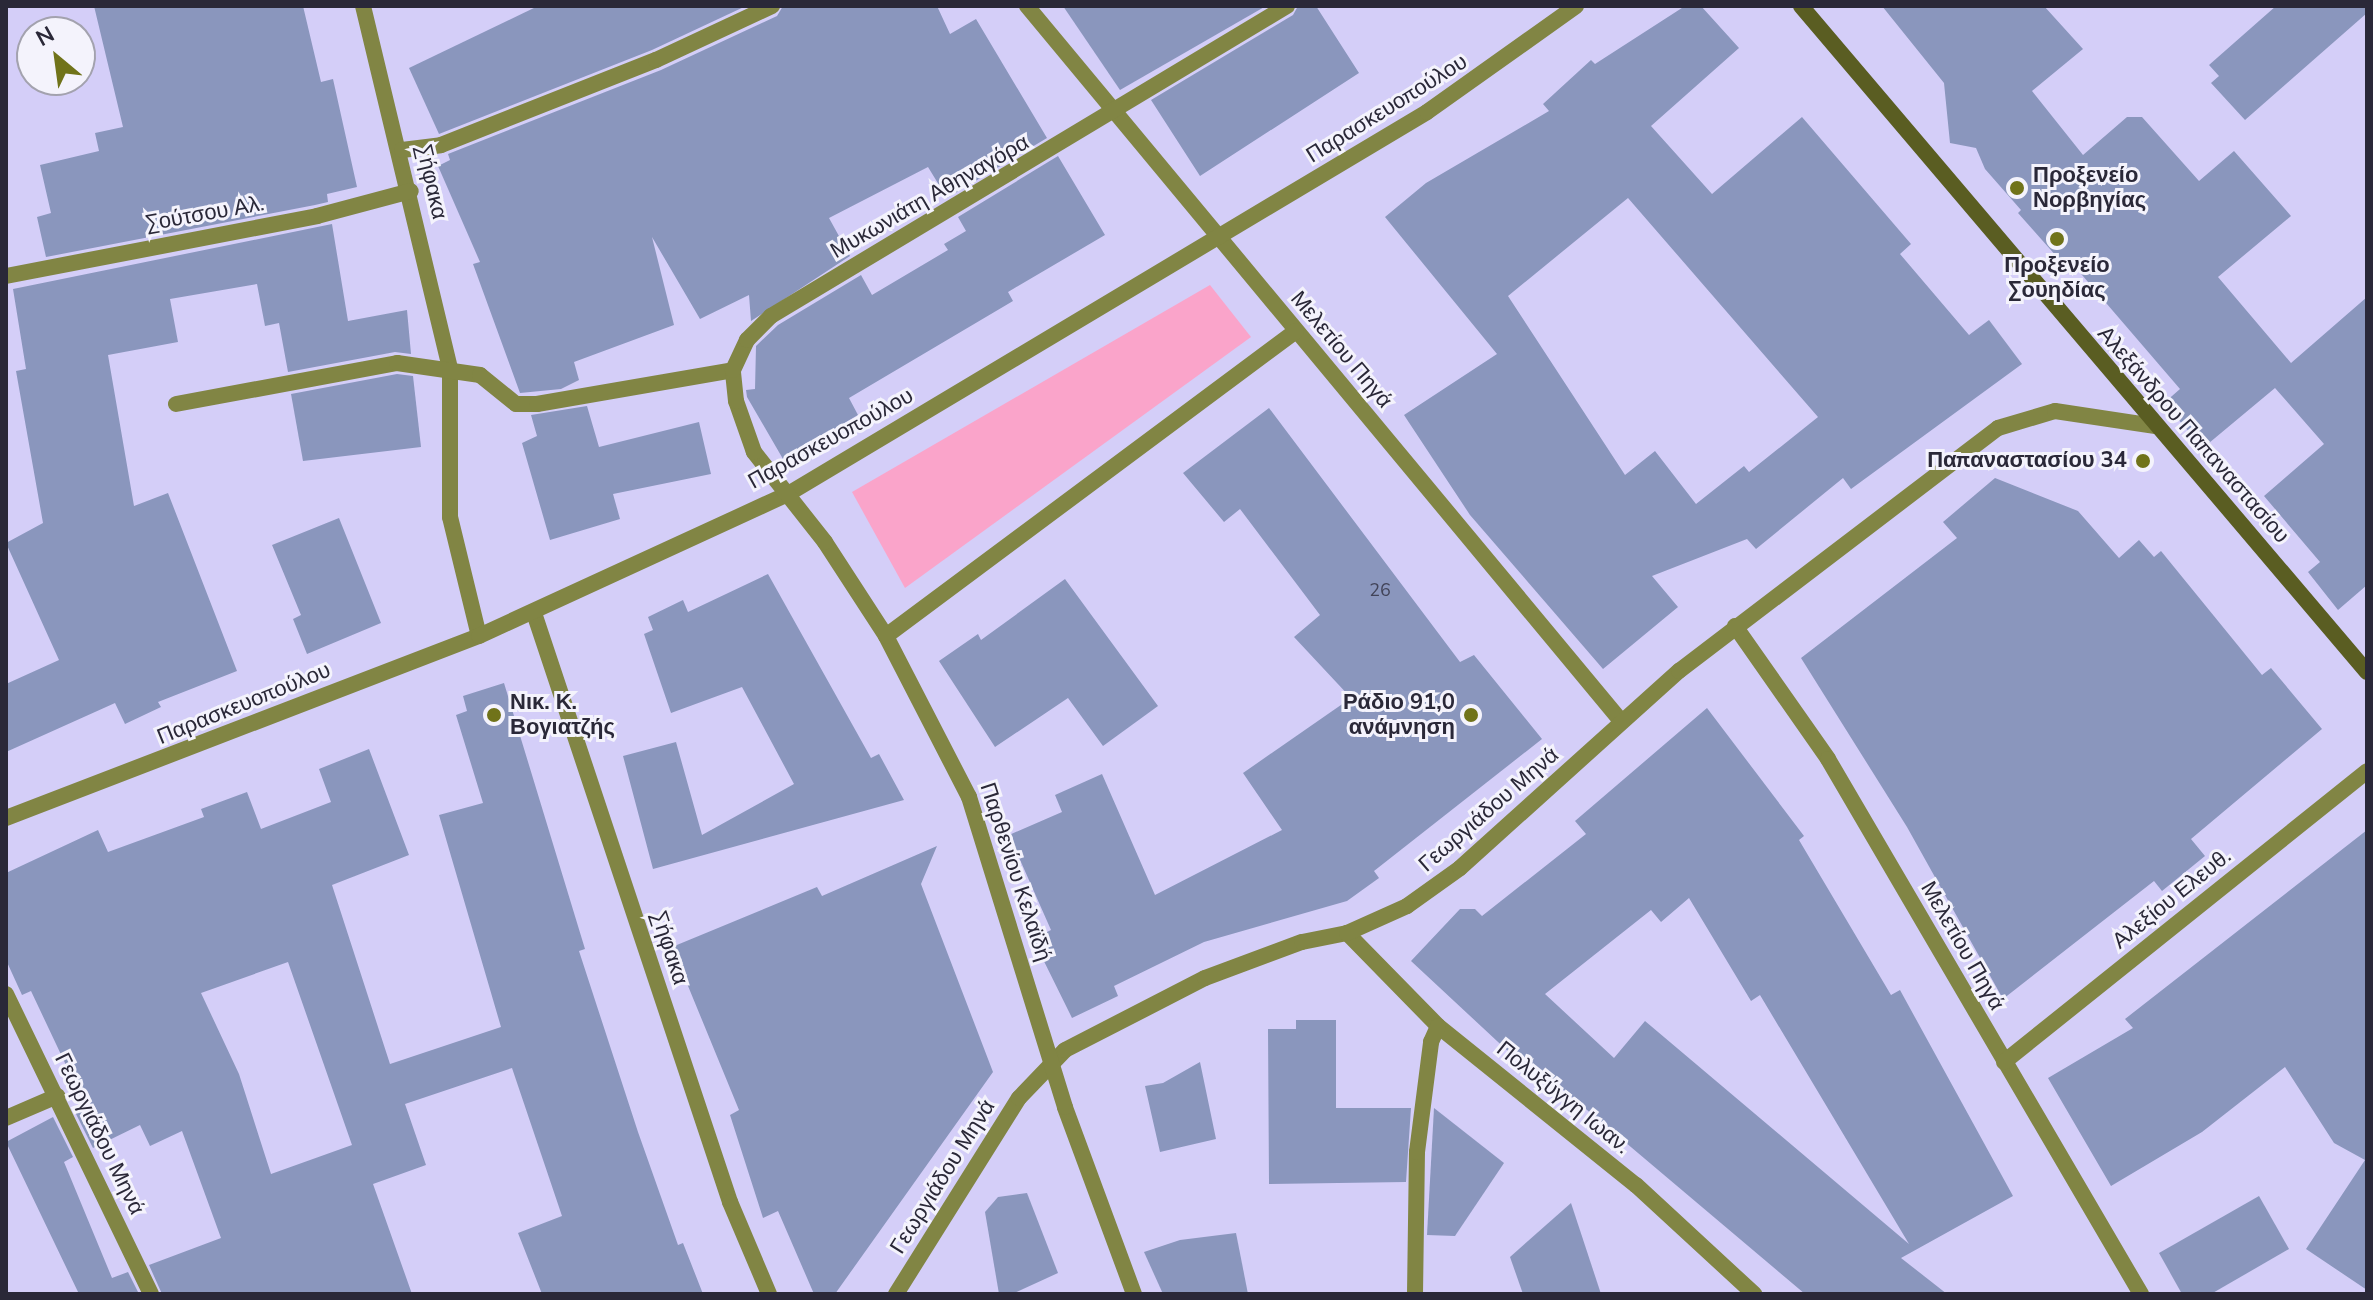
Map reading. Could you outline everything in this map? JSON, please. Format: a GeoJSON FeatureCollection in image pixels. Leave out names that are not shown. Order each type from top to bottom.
{"type":"FeatureCollection","features":[{"type":"Feature","properties":{"kind":"main road","name":"Αλεξάνδρου Παπαναστασίου"},"geometry":{"type":"LineString","coordinates":[[1801,6],[2154,426],[2367,672]]}},
{"type":"Feature","properties":{"kind":"street","name":"Σήφακα"},"geometry":{"type":"LineString","coordinates":[[363,6],[402,150],[450,369],[450,517],[479,636]]}},
{"type":"Feature","properties":{"kind":"street"},"geometry":{"type":"LineString","coordinates":[[402,150],[441,145],[656,60],[772,6]]}},
{"type":"Feature","properties":{"kind":"street","name":"Μελετίου Πηγά"},"geometry":{"type":"LineString","coordinates":[[1027,6],[1621,721]]}},
{"type":"Feature","properties":{"kind":"street","name":"Μυκωνιάτη Αθηναγόρα"},"geometry":{"type":"LineString","coordinates":[[733,370],[747,340],[771,316],[1116,112],[1287,6]]}},
{"type":"Feature","properties":{"kind":"street","name":"Παρασκευοπούλου"},"geometry":{"type":"LineString","coordinates":[[6,818],[479,636],[788,494],[1437,106],[1576,6]]}},
{"type":"Feature","properties":{"kind":"street","name":"Σούτσου Αλ."},"geometry":{"type":"LineString","coordinates":[[6,276],[317,216],[411,191]]}},
{"type":"Feature","properties":{"kind":"street"},"geometry":{"type":"LineString","coordinates":[[886,636],[1296,331]]}},
{"type":"Feature","properties":{"kind":"street"},"geometry":{"type":"LineString","coordinates":[[176,404],[378,365],[415,363],[480,375],[516,404],[537,404],[733,370],[736,401],[754,452],[788,494]]}},
{"type":"Feature","properties":{"kind":"street","name":"Γεωργιάδου Μηνά"},"geometry":{"type":"LineString","coordinates":[[896,1294],[1019,1098],[1050,1062],[1091,1034],[1205,978],[1302,942],[1347,933],[1407,906],[1460,868],[1621,721],[1735,626],[2013,420],[2055,411],[2154,426]]}},
{"type":"Feature","properties":{"kind":"street","name":"Παρθενίου Κελαϊδή"},"geometry":{"type":"LineString","coordinates":[[788,494],[886,636],[969,797],[1012,922],[1050,1062],[1134,1294]]}},
{"type":"Feature","properties":{"kind":"street","name":"Σήφακα"},"geometry":{"type":"LineString","coordinates":[[534,613],[730,1202],[769,1294]]}},
{"type":"Feature","properties":{"kind":"street","name":"Μελετίου Πηγά"},"geometry":{"type":"LineString","coordinates":[[1735,626],[1828,759],[2141,1294]]}},
{"type":"Feature","properties":{"kind":"street","name":"Αλεξίου Ελευθ."},"geometry":{"type":"LineString","coordinates":[[2004,1062],[2367,771]]}},
{"type":"Feature","properties":{"kind":"street","name":"Πολυξύγγη Ιωαν."},"geometry":{"type":"LineString","coordinates":[[1347,933],[1438,1026],[1636,1185],[1754,1294]]}},
{"type":"Feature","properties":{"kind":"street","name":"Γεωργιάδου Μηνά"},"geometry":{"type":"LineString","coordinates":[[6,994],[151,1294]]}},
{"type":"Feature","properties":{"kind":"street"},"geometry":{"type":"LineString","coordinates":[[1415,1294],[1417,1152],[1438,1026]]}},
{"type":"Feature","properties":{"kind":"street"},"geometry":{"type":"LineString","coordinates":[[6,1118],[57,1096]]}},
{"type":"Feature","properties":{"kind":"shaded area"},"geometry":{"type":"Polygon","coordinates":[[[1210,285],[1251,337],[905,588],[852,492],[1210,285]]]}},
{"type":"Feature","properties":{"kind":"building"},"geometry":{"type":"Polygon","coordinates":[[[94,6],[303,6],[321,82],[333,79],[357,187],[327,194],[328,202],[315,205],[46,257],[37,217],[51,213],[40,165],[99,151],[95,133],[123,127],[94,6]]]}},
{"type":"Feature","properties":{"kind":"building"},"geometry":{"type":"Polygon","coordinates":[[[538,6],[746,6],[652,50],[439,134],[409,68],[538,6]]]}},
{"type":"Feature","properties":{"kind":"building"},"geometry":{"type":"Polygon","coordinates":[[[783,6],[937,6],[950,34],[976,19],[1047,138],[947,198],[928,167],[829,218],[850,256],[751,321],[749,295],[700,319],[652,237],[674,325],[574,362],[579,380],[561,389],[520,393],[473,264],[480,262],[438,166],[450,160],[448,154],[661,70],[777,16],[783,6]]]}},
{"type":"Feature","properties":{"kind":"building"},"geometry":{"type":"Polygon","coordinates":[[[1063,6],[1266,6],[1120,90],[1063,6]]]}},
{"type":"Feature","properties":{"kind":"building"},"geometry":{"type":"Polygon","coordinates":[[[1298,6],[1316,6],[1359,73],[1200,176],[1151,100],[1293,15],[1298,6]]]}},
{"type":"Feature","properties":{"kind":"building"},"geometry":{"type":"Polygon","coordinates":[[[1685,6],[1701,6],[1739,48],[1651,126],[1712,194],[1802,117],[1911,244],[1900,254],[1969,335],[1989,320],[2022,364],[1851,489],[1843,478],[1756,549],[1747,539],[1652,576],[1678,607],[1603,669],[1470,515],[1404,415],[1497,354],[1385,217],[1426,183],[1549,111],[1543,104],[1591,60],[1595,64],[1685,6]],[[1628,198],[1508,296],[1625,475],[1655,451],[1696,504],[1744,466],[1749,472],[1818,417],[1628,198]]]}},
{"type":"Feature","properties":{"kind":"building"},"geometry":{"type":"Polygon","coordinates":[[[1882,6],[2044,6],[2083,49],[2032,91],[2083,155],[2127,117],[2142,117],[2199,181],[2234,151],[2291,216],[2218,277],[2291,363],[2367,297],[2367,585],[2338,610],[2308,572],[2320,562],[2264,496],[2324,444],[2275,388],[2203,448],[2164,403],[2180,389],[2070,261],[2065,266],[2018,213],[2021,210],[1985,169],[1976,148],[1950,143],[1944,83],[1882,6]]]}},
{"type":"Feature","properties":{"kind":"building"},"geometry":{"type":"Polygon","coordinates":[[[2276,6],[2367,6],[2367,13],[2245,120],[2211,83],[2219,76],[2209,65],[2276,6]]]}},
{"type":"Feature","properties":{"kind":"building"},"geometry":{"type":"Polygon","coordinates":[[[1058,156],[1105,235],[1008,292],[1013,301],[849,398],[858,415],[783,459],[747,397],[746,390],[755,389],[756,346],[778,325],[861,275],[872,295],[948,250],[944,244],[966,231],[958,217],[1058,156]]]}},
{"type":"Feature","properties":{"kind":"building"},"geometry":{"type":"Polygon","coordinates":[[[332,224],[348,321],[407,310],[411,354],[395,352],[288,372],[279,323],[265,326],[257,284],[170,299],[178,342],[108,355],[134,506],[168,493],[237,671],[158,702],[161,707],[125,724],[115,703],[6,752],[6,684],[59,660],[6,543],[43,523],[16,371],[26,369],[13,289],[332,224]]]}},
{"type":"Feature","properties":{"kind":"building"},"geometry":{"type":"Polygon","coordinates":[[[397,374],[413,376],[421,447],[303,461],[291,394],[397,374]]]}},
{"type":"Feature","properties":{"kind":"building"},"geometry":{"type":"Polygon","coordinates":[[[587,406],[599,447],[699,422],[711,474],[613,494],[620,519],[550,540],[522,443],[537,436],[531,415],[587,406]]]}},
{"type":"Feature","properties":{"kind":"building"},"geometry":{"type":"Polygon","coordinates":[[[1269,408],[1460,662],[1474,655],[1542,739],[1374,871],[1379,878],[1347,901],[1204,942],[1114,986],[1118,996],[1072,1018],[1033,939],[1051,930],[1009,835],[1062,812],[1055,795],[1102,774],[1155,895],[1282,830],[1243,773],[1351,698],[1294,637],[1320,615],[1240,509],[1224,522],[1183,473],[1269,408]]]}},
{"type":"Feature","properties":{"kind":"building"},"geometry":{"type":"Polygon","coordinates":[[[1995,478],[2078,511],[2119,558],[2139,540],[2154,557],[2161,551],[2262,675],[2271,668],[2322,729],[2191,839],[2205,856],[2162,891],[2154,881],[2003,999],[1907,827],[1801,658],[1957,538],[1943,522],[1995,478]]]}},
{"type":"Feature","properties":{"kind":"building"},"geometry":{"type":"Polygon","coordinates":[[[339,518],[381,623],[307,654],[293,619],[301,615],[272,545],[339,518]]]}},
{"type":"Feature","properties":{"kind":"building"},"geometry":{"type":"Polygon","coordinates":[[[768,574],[871,758],[879,754],[904,800],[653,869],[623,756],[676,742],[702,835],[794,784],[742,687],[671,713],[644,634],[653,630],[648,617],[683,600],[688,612],[768,574]]]}},
{"type":"Feature","properties":{"kind":"building"},"geometry":{"type":"Polygon","coordinates":[[[1065,579],[1158,706],[1103,746],[1068,698],[995,747],[939,661],[978,634],[981,640],[1065,579]]]}},
{"type":"Feature","properties":{"kind":"building"},"geometry":{"type":"Polygon","coordinates":[[[504,683],[585,949],[579,951],[678,1245],[683,1243],[703,1294],[542,1294],[518,1233],[562,1216],[512,1068],[405,1104],[426,1165],[373,1184],[412,1294],[162,1294],[149,1265],[221,1238],[182,1131],[150,1146],[140,1125],[93,1148],[73,1108],[82,1103],[65,1063],[31,991],[22,995],[6,960],[6,873],[98,830],[108,852],[204,817],[201,809],[247,792],[261,829],[331,802],[319,769],[369,749],[409,855],[332,885],[390,1064],[501,1027],[439,815],[483,803],[456,715],[467,711],[463,696],[504,683]],[[288,962],[201,993],[239,1074],[271,1174],[352,1145],[288,962]]]}},
{"type":"Feature","properties":{"kind":"building"},"geometry":{"type":"Polygon","coordinates":[[[1707,708],[1804,836],[1799,840],[1891,995],[1900,990],[2013,1196],[1901,1258],[1947,1294],[1805,1294],[1522,1055],[1526,1068],[1411,961],[1460,909],[1475,909],[1482,916],[1586,834],[1575,821],[1707,708]],[[1689,898],[1661,922],[1651,910],[1545,994],[1614,1058],[1645,1021],[1909,1244],[1760,995],[1751,1001],[1689,898]]]}},
{"type":"Feature","properties":{"kind":"building"},"geometry":{"type":"Polygon","coordinates":[[[2367,830],[2367,1290],[2306,1249],[2365,1160],[2334,1143],[2285,1067],[2202,1132],[2111,1186],[2048,1078],[2133,1028],[2125,1019],[2367,830]]]}},
{"type":"Feature","properties":{"kind":"building"},"geometry":{"type":"Polygon","coordinates":[[[937,846],[921,884],[993,1072],[835,1294],[814,1294],[778,1211],[763,1218],[730,1115],[739,1110],[672,947],[817,887],[822,896],[937,846]]]}},
{"type":"Feature","properties":{"kind":"building"},"geometry":{"type":"Polygon","coordinates":[[[1296,1020],[1336,1020],[1336,1108],[1411,1108],[1406,1182],[1269,1184],[1268,1029],[1296,1029],[1296,1020]]]}},
{"type":"Feature","properties":{"kind":"building"},"geometry":{"type":"Polygon","coordinates":[[[1200,1062],[1216,1139],[1160,1152],[1145,1086],[1163,1083],[1200,1062]]]}},
{"type":"Feature","properties":{"kind":"building"},"geometry":{"type":"Polygon","coordinates":[[[1434,1108],[1504,1163],[1455,1236],[1427,1235],[1434,1108]]]}},
{"type":"Feature","properties":{"kind":"building"},"geometry":{"type":"Polygon","coordinates":[[[53,1117],[73,1157],[64,1162],[112,1278],[128,1272],[139,1294],[79,1294],[6,1142],[53,1117]]]}},
{"type":"Feature","properties":{"kind":"building"},"geometry":{"type":"Polygon","coordinates":[[[1027,1193],[1058,1273],[1012,1294],[999,1294],[985,1212],[998,1197],[1027,1193]]]}},
{"type":"Feature","properties":{"kind":"building"},"geometry":{"type":"Polygon","coordinates":[[[2259,1196],[2289,1249],[2211,1294],[2182,1294],[2159,1253],[2259,1196]]]}},
{"type":"Feature","properties":{"kind":"building"},"geometry":{"type":"Polygon","coordinates":[[[1571,1203],[1601,1294],[1523,1294],[1510,1257],[1571,1203]]]}},
{"type":"Feature","properties":{"kind":"building"},"geometry":{"type":"Polygon","coordinates":[[[1236,1233],[1248,1294],[1163,1294],[1144,1252],[1180,1240],[1236,1233]]]}},
{"type":"Feature","properties":{"kind":"place","name":"Προξενείο Νορβηγίας"},"geometry":{"type":"Point","coordinates":[2017,188]}},
{"type":"Feature","properties":{"kind":"place","name":"Προξενείο Σουηδίας"},"geometry":{"type":"Point","coordinates":[2057,239]}},
{"type":"Feature","properties":{"kind":"place","name":"Παπαναστασίου 34"},"geometry":{"type":"Point","coordinates":[2143,461]}},
{"type":"Feature","properties":{"kind":"place","name":"Νικ. Κ. Βογιατζής"},"geometry":{"type":"Point","coordinates":[494,715]}},
{"type":"Feature","properties":{"kind":"place","name":"Ράδιο 91,0 ανάμνηση"},"geometry":{"type":"Point","coordinates":[1471,715]}}]}
